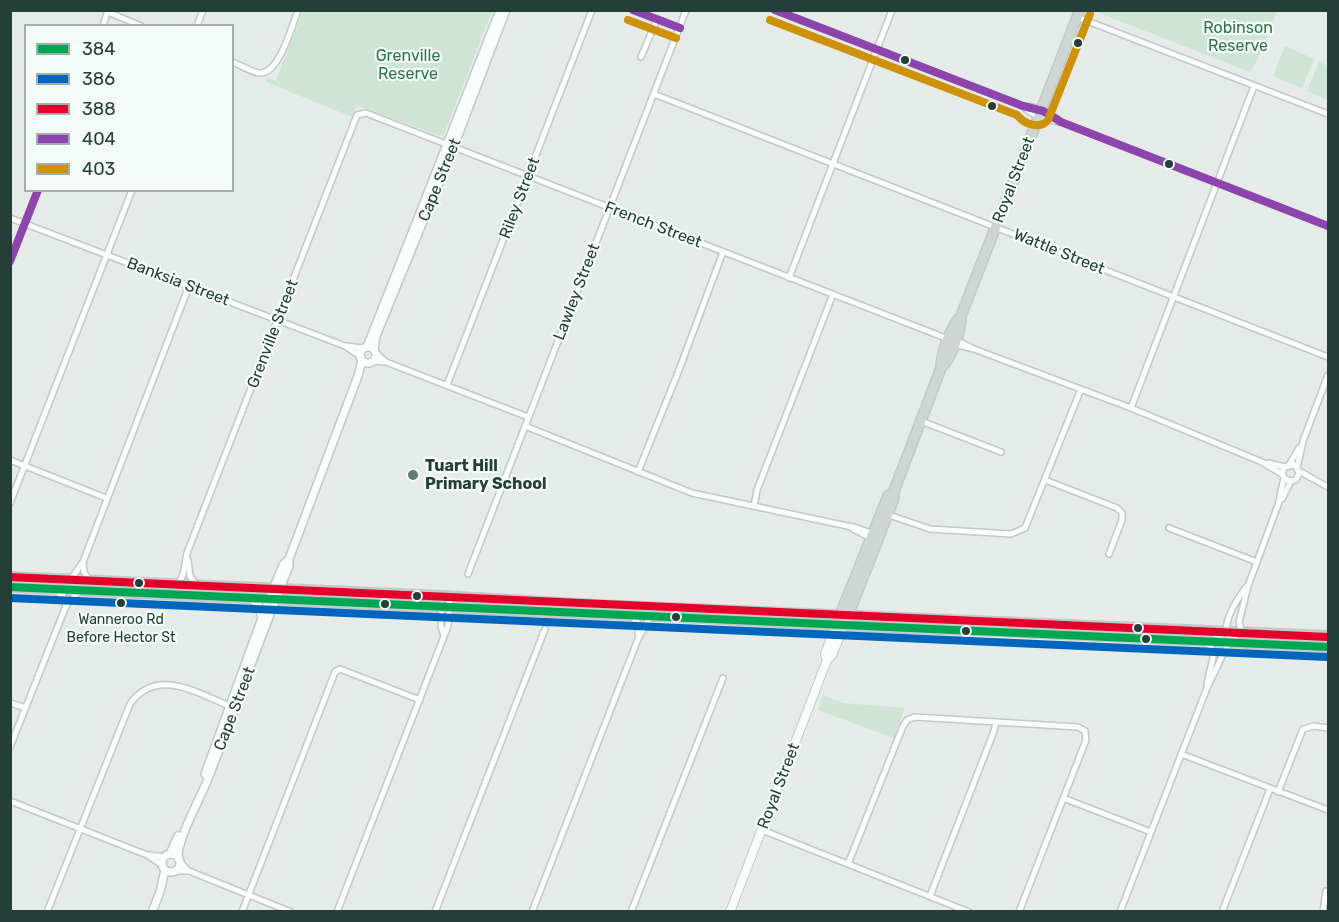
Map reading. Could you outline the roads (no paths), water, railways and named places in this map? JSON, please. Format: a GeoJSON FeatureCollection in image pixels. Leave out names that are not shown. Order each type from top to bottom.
{"type":"FeatureCollection","features":[{"type":"Feature","properties":{"kind":"highway"},"geometry":{"type":"LineString","coordinates":[[10,577],[1329,636]]}},
{"type":"Feature","properties":{"kind":"highway"},"geometry":{"type":"LineString","coordinates":[[10,587],[1329,647]]}},
{"type":"Feature","properties":{"kind":"highway"},"geometry":{"type":"LineString","coordinates":[[337,591],[364,598],[366,604]]}},
{"type":"Feature","properties":{"kind":"highway"},"geometry":{"type":"LineString","coordinates":[[372,593],[382,601],[427,607]]}},
{"type":"Feature","properties":{"kind":"main road","name":"Royal Street"},"geometry":{"type":"LineString","coordinates":[[730,912],[827,660],[832,655],[840,625],[884,513],[888,496],[894,491],[941,368],[947,362],[953,341],[961,325],[961,316],[1079,14]]}},
{"type":"Feature","properties":{"kind":"street"},"geometry":{"type":"LineString","coordinates":[[234,63],[259,73],[267,72],[278,63],[298,10]]}},
{"type":"Feature","properties":{"kind":"street","name":"Cape Street"},"geometry":{"type":"LineString","coordinates":[[451,145],[500,10]]}},
{"type":"Feature","properties":{"kind":"street","name":"Cape Street"},"geometry":{"type":"LineString","coordinates":[[276,588],[287,568],[358,376],[506,10]]}},
{"type":"Feature","properties":{"kind":"street","name":"Riley Street"},"geometry":{"type":"LineString","coordinates":[[447,385],[592,10]]}},
{"type":"Feature","properties":{"kind":"street"},"geometry":{"type":"LineString","coordinates":[[632,10],[680,28]]}},
{"type":"Feature","properties":{"kind":"street","name":"Lawley Street"},"geometry":{"type":"LineString","coordinates":[[468,574],[686,10]]}},
{"type":"Feature","properties":{"kind":"street"},"geometry":{"type":"LineString","coordinates":[[774,10],[1023,106],[1029,106],[1040,113],[1056,117],[1061,122],[1329,226]]}},
{"type":"Feature","properties":{"kind":"street"},"geometry":{"type":"LineString","coordinates":[[789,278],[892,10]]}},
{"type":"Feature","properties":{"kind":"street"},"geometry":{"type":"LineString","coordinates":[[108,11],[137,24]]}},
{"type":"Feature","properties":{"kind":"street"},"geometry":{"type":"LineString","coordinates":[[1079,14],[1254,86],[1329,114]]}},
{"type":"Feature","properties":{"kind":"street"},"geometry":{"type":"LineString","coordinates":[[641,57],[657,19]]}},
{"type":"Feature","properties":{"kind":"street"},"geometry":{"type":"LineString","coordinates":[[1131,408],[1254,86]]}},
{"type":"Feature","properties":{"kind":"street","name":"Wattle Street"},"geometry":{"type":"LineString","coordinates":[[654,94],[1329,357]]}},
{"type":"Feature","properties":{"kind":"street","name":"French Street"},"geometry":{"type":"LineString","coordinates":[[357,115],[366,113],[451,145],[610,209],[1131,408],[1262,462],[1283,476],[1294,480]]}},
{"type":"Feature","properties":{"kind":"street","name":"Grenville Street"},"geometry":{"type":"LineString","coordinates":[[178,585],[183,574],[187,553],[357,115]]}},
{"type":"Feature","properties":{"kind":"street"},"geometry":{"type":"LineString","coordinates":[[10,262],[37,192]]}},
{"type":"Feature","properties":{"kind":"street"},"geometry":{"type":"LineString","coordinates":[[10,503],[131,192]]}},
{"type":"Feature","properties":{"kind":"street","name":"Banksia Street"},"geometry":{"type":"LineString","coordinates":[[10,218],[368,355]]}},
{"type":"Feature","properties":{"kind":"street"},"geometry":{"type":"LineString","coordinates":[[638,472],[680,370],[723,252]]}},
{"type":"Feature","properties":{"kind":"street"},"geometry":{"type":"LineString","coordinates":[[71,579],[83,562],[189,286]]}},
{"type":"Feature","properties":{"kind":"street"},"geometry":{"type":"LineString","coordinates":[[754,506],[757,490],[834,294]]}},
{"type":"Feature","properties":{"kind":"street"},"geometry":{"type":"LineString","coordinates":[[368,355],[528,417]]}},
{"type":"Feature","properties":{"kind":"street"},"geometry":{"type":"LineString","coordinates":[[1242,633],[1239,622],[1248,586],[1278,505],[1283,476],[1303,441],[1329,375]]}},
{"type":"Feature","properties":{"kind":"street"},"geometry":{"type":"LineString","coordinates":[[884,513],[930,530],[1011,534],[1025,528],[1081,389]]}},
{"type":"Feature","properties":{"kind":"street"},"geometry":{"type":"LineString","coordinates":[[921,421],[1000,452]]}},
{"type":"Feature","properties":{"kind":"street"},"geometry":{"type":"LineString","coordinates":[[525,426],[692,493],[851,528],[874,536]]}},
{"type":"Feature","properties":{"kind":"street"},"geometry":{"type":"LineString","coordinates":[[1278,505],[1294,480],[1303,441]]}},
{"type":"Feature","properties":{"kind":"street"},"geometry":{"type":"LineString","coordinates":[[10,460],[106,498]]}},
{"type":"Feature","properties":{"kind":"street","name":"French Street"},"geometry":{"type":"LineString","coordinates":[[1262,462],[1298,469]]}},
{"type":"Feature","properties":{"kind":"street"},"geometry":{"type":"LineString","coordinates":[[1298,469],[1318,483]]}},
{"type":"Feature","properties":{"kind":"street"},"geometry":{"type":"LineString","coordinates":[[1045,480],[1117,508],[1122,513],[1122,520],[1109,554]]}},
{"type":"Feature","properties":{"kind":"street"},"geometry":{"type":"LineString","coordinates":[[1294,480],[1329,487]]}},
{"type":"Feature","properties":{"kind":"street"},"geometry":{"type":"LineString","coordinates":[[1169,528],[1257,562]]}},
{"type":"Feature","properties":{"kind":"street"},"geometry":{"type":"LineString","coordinates":[[187,553],[189,571],[196,586]]}},
{"type":"Feature","properties":{"kind":"street","name":"Cape Street"},"geometry":{"type":"LineString","coordinates":[[168,865],[179,866],[180,844],[202,794],[283,565],[289,559]]}},
{"type":"Feature","properties":{"kind":"street"},"geometry":{"type":"LineString","coordinates":[[83,562],[84,572],[90,581]]}},
{"type":"Feature","properties":{"kind":"street"},"geometry":{"type":"LineString","coordinates":[[287,568],[288,577],[295,589]]}},
{"type":"Feature","properties":{"kind":"street"},"geometry":{"type":"LineString","coordinates":[[1243,644],[1226,632],[1239,595],[1248,586]]}},
{"type":"Feature","properties":{"kind":"street"},"geometry":{"type":"LineString","coordinates":[[55,590],[63,596],[66,606]]}},
{"type":"Feature","properties":{"kind":"street"},"geometry":{"type":"LineString","coordinates":[[10,747],[66,606],[79,591]]}},
{"type":"Feature","properties":{"kind":"street"},"geometry":{"type":"LineString","coordinates":[[337,912],[448,626],[446,596]]}},
{"type":"Feature","properties":{"kind":"street"},"geometry":{"type":"LineString","coordinates":[[250,598],[258,604],[262,618]]}},
{"type":"Feature","properties":{"kind":"street","name":"Cape Street"},"geometry":{"type":"LineString","coordinates":[[152,912],[168,865],[233,707],[262,618],[272,599]]}},
{"type":"Feature","properties":{"kind":"street"},"geometry":{"type":"LineString","coordinates":[[629,614],[638,624],[638,639]]}},
{"type":"Feature","properties":{"kind":"street"},"geometry":{"type":"LineString","coordinates":[[532,912],[638,639],[651,616]]}},
{"type":"Feature","properties":{"kind":"street"},"geometry":{"type":"LineString","coordinates":[[435,912],[545,629]]}},
{"type":"Feature","properties":{"kind":"street"},"geometry":{"type":"LineString","coordinates":[[1120,912],[1207,688],[1227,643],[1212,632]]}},
{"type":"Feature","properties":{"kind":"street"},"geometry":{"type":"LineString","coordinates":[[1201,641],[1209,645],[1214,653],[1207,688]]}},
{"type":"Feature","properties":{"kind":"street"},"geometry":{"type":"LineString","coordinates":[[242,912],[335,672],[340,669],[420,700]]}},
{"type":"Feature","properties":{"kind":"street"},"geometry":{"type":"LineString","coordinates":[[630,912],[723,678]]}},
{"type":"Feature","properties":{"kind":"street"},"geometry":{"type":"LineString","coordinates":[[47,912],[130,704],[140,692],[156,685],[170,683],[233,707]]}},
{"type":"Feature","properties":{"kind":"street"},"geometry":{"type":"LineString","coordinates":[[10,703],[26,708]]}},
{"type":"Feature","properties":{"kind":"street"},"geometry":{"type":"LineString","coordinates":[[848,864],[907,720],[915,717],[1078,727],[1085,731],[1086,740],[1019,912]]}},
{"type":"Feature","properties":{"kind":"street"},"geometry":{"type":"LineString","coordinates":[[930,896],[996,722]]}},
{"type":"Feature","properties":{"kind":"street"},"geometry":{"type":"LineString","coordinates":[[1278,792],[1303,729],[1314,726],[1329,728]]}},
{"type":"Feature","properties":{"kind":"street"},"geometry":{"type":"LineString","coordinates":[[1181,754],[1329,810]]}},
{"type":"Feature","properties":{"kind":"street"},"geometry":{"type":"LineString","coordinates":[[1222,912],[1270,789]]}},
{"type":"Feature","properties":{"kind":"street"},"geometry":{"type":"LineString","coordinates":[[1063,798],[1151,832]]}},
{"type":"Feature","properties":{"kind":"street"},"geometry":{"type":"LineString","coordinates":[[10,801],[291,912]]}},
{"type":"Feature","properties":{"kind":"street"},"geometry":{"type":"LineString","coordinates":[[762,830],[969,912]]}},
{"type":"Feature","properties":{"kind":"street"},"geometry":{"type":"LineString","coordinates":[[168,865],[179,860],[189,871]]}},
{"type":"Feature","properties":{"kind":"street"},"geometry":{"type":"LineString","coordinates":[[1323,912],[1326,891]]}},
{"type":"Feature","properties":{"kind":"place","name":"Tuart Hill Primary School"},"geometry":{"type":"Point","coordinates":[413,475]}},
{"type":"Feature","properties":{"kind":"place","name":"Wanneroo Rd Before Hector St"},"geometry":{"type":"Point","coordinates":[121,603]}},
{"type":"Feature","properties":{"kind":"park label","name":"Robinson Reserve"},"geometry":{"type":"Point","coordinates":[1238,37]}},
{"type":"Feature","properties":{"kind":"park label","name":"Grenville Reserve"},"geometry":{"type":"Point","coordinates":[408,65]}}]}
